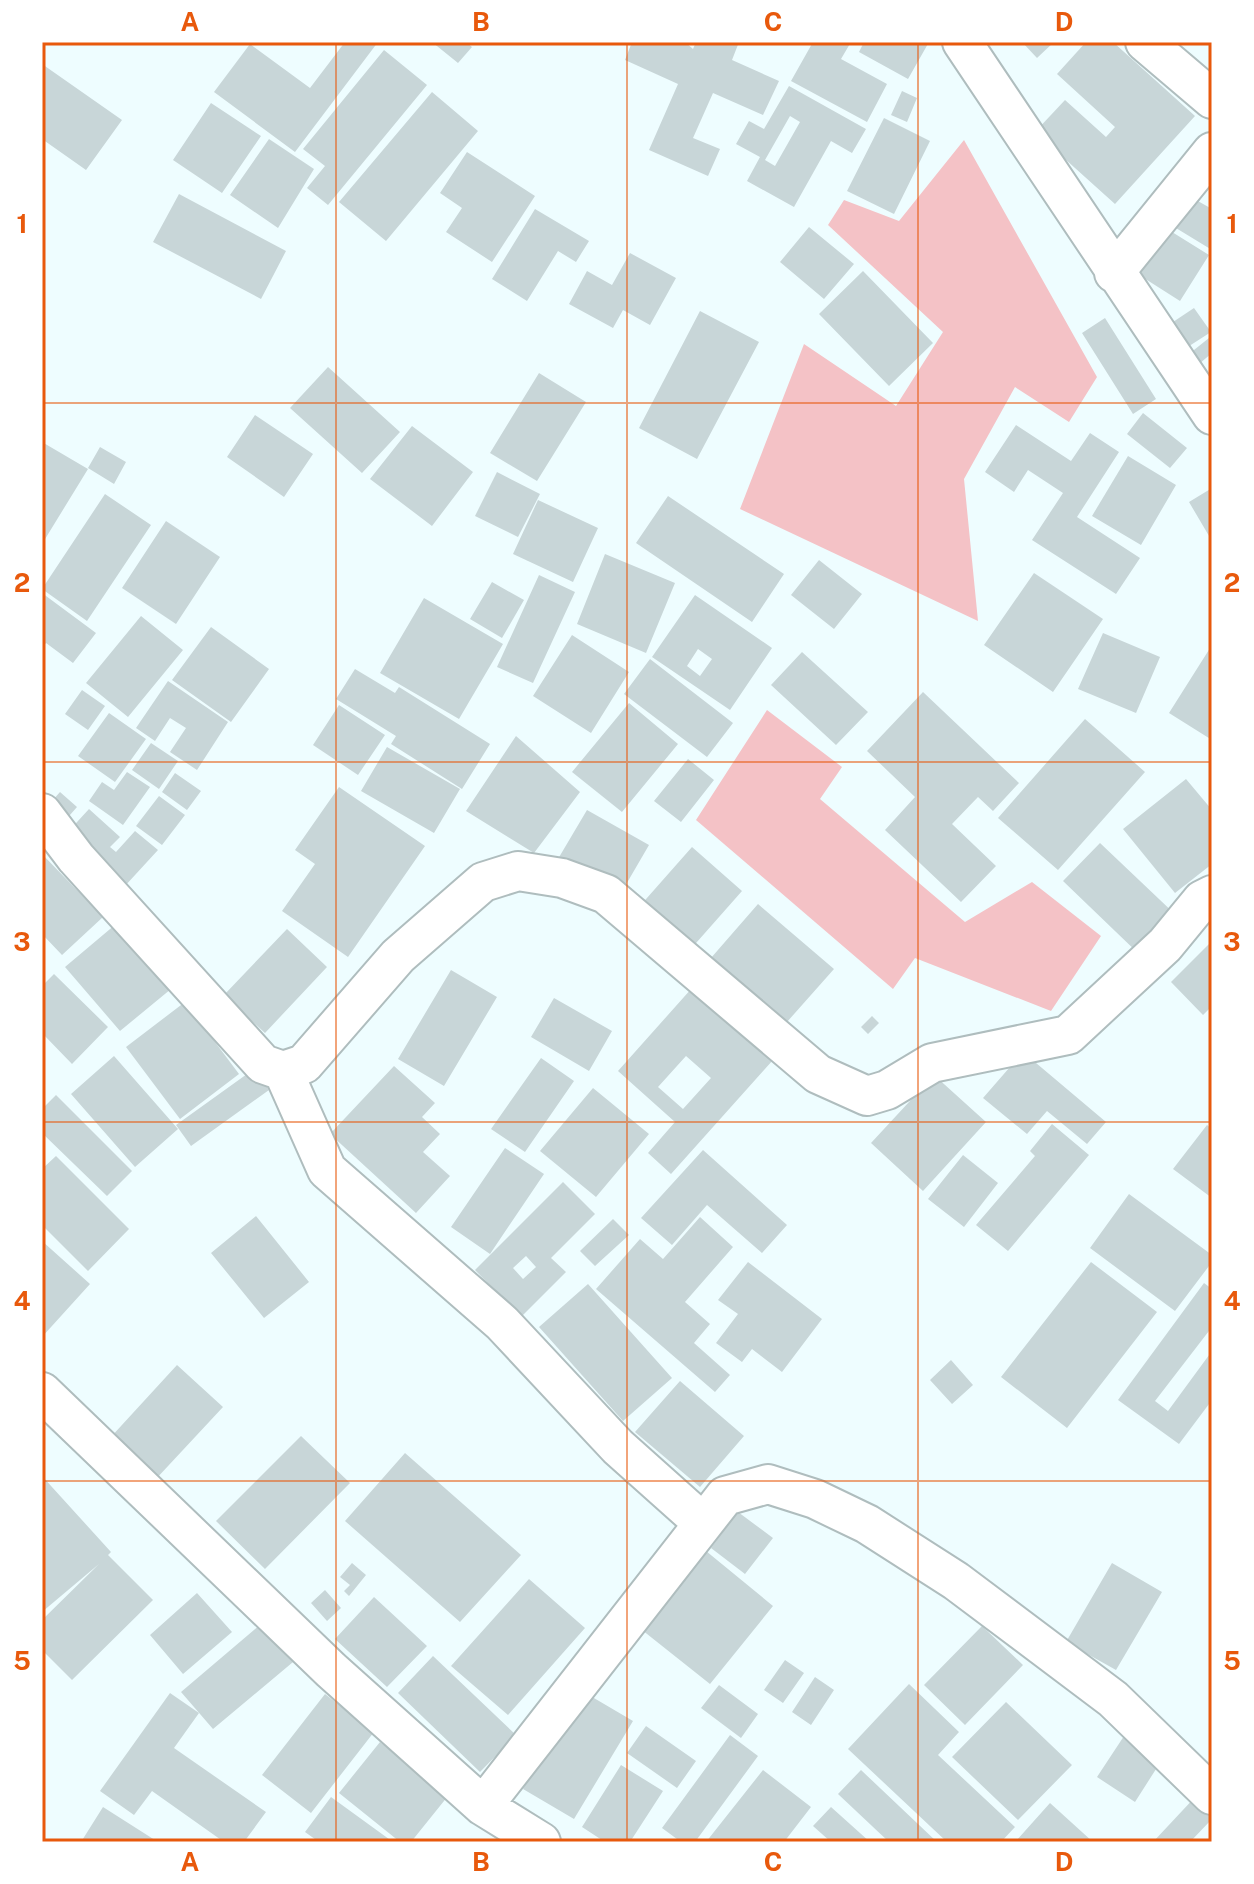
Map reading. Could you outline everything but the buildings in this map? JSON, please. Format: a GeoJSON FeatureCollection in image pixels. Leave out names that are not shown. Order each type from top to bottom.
{"type":"FeatureCollection","features":[{"type":"Feature","properties":{"kind":"street"},"geometry":{"type":"LineString","coordinates":[[962,42],[1212,415]]}},
{"type":"Feature","properties":{"kind":"street"},"geometry":{"type":"LineString","coordinates":[[1145,42],[1212,99]]}},
{"type":"Feature","properties":{"kind":"street"},"geometry":{"type":"LineString","coordinates":[[1114,273],[1212,152]]}},
{"type":"Feature","properties":{"kind":"street"},"geometry":{"type":"LineString","coordinates":[[42,813],[76,858],[263,1064],[283,1071],[304,1064],[398,956],[483,882],[518,871],[562,878],[606,894],[818,1074],[867,1096],[887,1090],[932,1063],[1068,1035],[1165,945],[1202,900],[1212,895]]}},
{"type":"Feature","properties":{"kind":"street"},"geometry":{"type":"LineString","coordinates":[[283,1071],[327,1170],[502,1323],[618,1447],[703,1523]]}},
{"type":"Feature","properties":{"kind":"street"},"geometry":{"type":"LineString","coordinates":[[42,1392],[331,1670],[483,1806],[541,1842]]}},
{"type":"Feature","properties":{"kind":"street"},"geometry":{"type":"LineString","coordinates":[[483,1806],[725,1496],[768,1484],[815,1499],[867,1524],[956,1581],[1113,1699],[1212,1795]]}},
{"type":"Feature","properties":{"kind":"shaded area"},"geometry":{"type":"Polygon","coordinates":[[[964,140],[1097,377],[1069,422],[1015,387],[964,479],[978,621],[740,509],[804,344],[896,406],[943,332],[828,225],[844,200],[899,221],[964,140]]]}},
{"type":"Feature","properties":{"kind":"shaded area"},"geometry":{"type":"Polygon","coordinates":[[[767,710],[842,767],[820,799],[965,922],[1032,882],[1101,936],[1051,1011],[915,958],[893,989],[696,820],[767,710]]]}}]}
